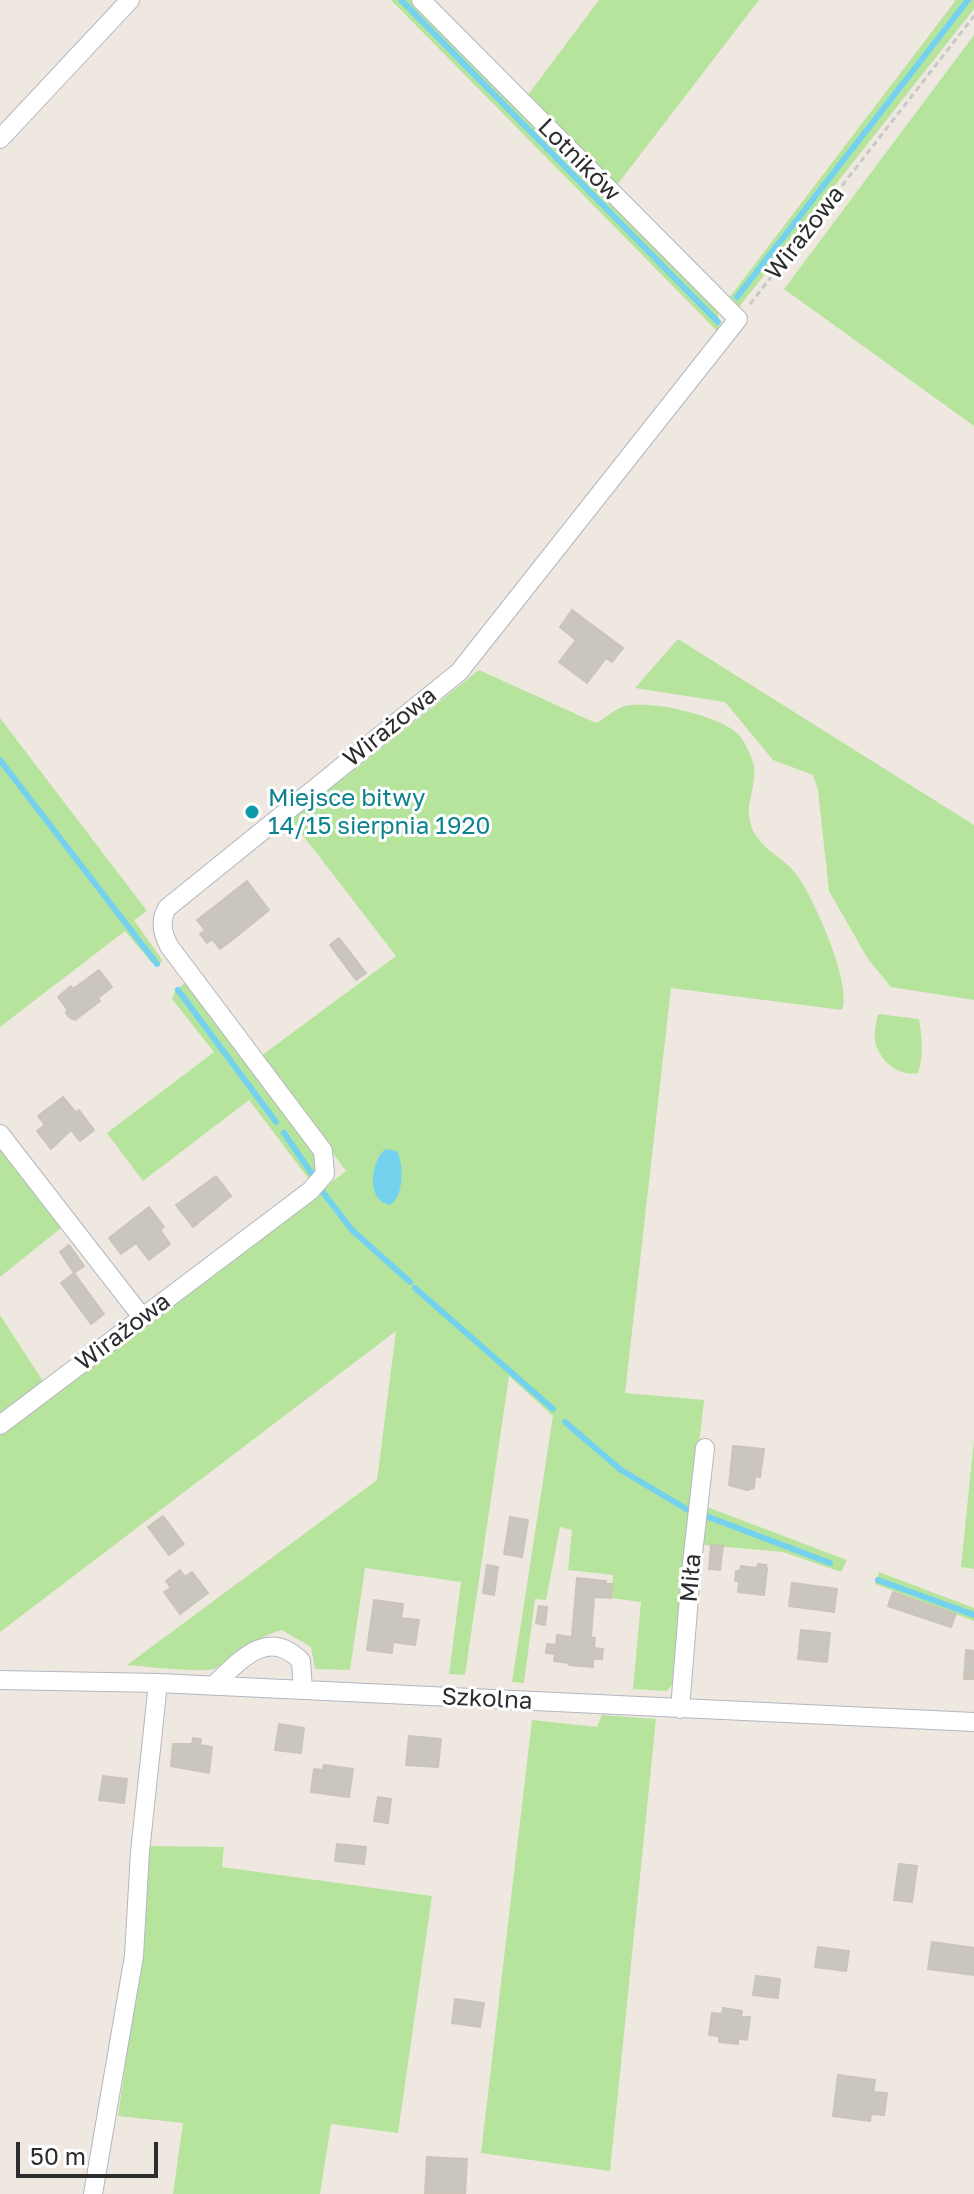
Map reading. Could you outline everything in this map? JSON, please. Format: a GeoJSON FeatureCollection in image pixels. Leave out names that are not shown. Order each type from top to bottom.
{"type":"FeatureCollection","features":[{"type":"Feature","properties":{"kind":"street"},"geometry":{"type":"LineString","coordinates":[[0,139],[130,0]]}},
{"type":"Feature","properties":{"kind":"street","name":"Lotników"},"geometry":{"type":"LineString","coordinates":[[421,0],[738,319]]}},
{"type":"Feature","properties":{"kind":"street","name":"Wirażowa"},"geometry":{"type":"LineString","coordinates":[[0,1425],[310,1191],[325,1174],[323,1151],[169,946],[162,922],[167,908],[459,672],[738,319]]}},
{"type":"Feature","properties":{"kind":"street"},"geometry":{"type":"LineString","coordinates":[[0,1134],[142,1317]]}},
{"type":"Feature","properties":{"kind":"street","name":"Miła"},"geometry":{"type":"LineString","coordinates":[[680,1709],[705,1448]]}},
{"type":"Feature","properties":{"kind":"street"},"geometry":{"type":"LineString","coordinates":[[213,1686],[253,1651],[263,1647],[279,1647],[293,1652],[301,1661],[303,1690]]}},
{"type":"Feature","properties":{"kind":"street","name":"Szkolna"},"geometry":{"type":"LineString","coordinates":[[0,1680],[158,1683],[974,1722]]}},
{"type":"Feature","properties":{"kind":"street"},"geometry":{"type":"LineString","coordinates":[[93,2194],[134,1956],[140,1852],[158,1683]]}},
{"type":"Feature","properties":{"kind":"path","name":"Wirażowa"},"geometry":{"type":"LineString","coordinates":[[738,319],[974,16]]}},
{"type":"Feature","properties":{"kind":"green space"},"geometry":{"type":"Polygon","coordinates":[[[391,0],[413,0],[717,309],[720,324],[717,331],[391,0]]]}},
{"type":"Feature","properties":{"kind":"green space"},"geometry":{"type":"Polygon","coordinates":[[[599,0],[759,0],[617,185],[528,95],[599,0]]]}},
{"type":"Feature","properties":{"kind":"green space"},"geometry":{"type":"Polygon","coordinates":[[[956,0],[974,0],[974,9],[739,307],[729,298],[956,0]]]}},
{"type":"Feature","properties":{"kind":"green space"},"geometry":{"type":"Polygon","coordinates":[[[974,35],[974,426],[784,289],[974,35]]]}},
{"type":"Feature","properties":{"kind":"green space"},"geometry":{"type":"Polygon","coordinates":[[[678,639],[974,825],[974,1000],[891,987],[868,959],[829,891],[818,790],[813,775],[773,760],[725,702],[635,688],[678,639]]]}},
{"type":"Feature","properties":{"kind":"green space"},"geometry":{"type":"Polygon","coordinates":[[[479,670],[596,723],[622,707],[648,705],[700,715],[738,734],[748,749],[754,767],[749,810],[752,828],[761,842],[793,870],[804,886],[830,941],[842,981],[842,1010],[671,988],[625,1393],[704,1400],[673,1684],[667,1691],[633,1689],[641,1602],[611,1598],[613,1575],[568,1570],[572,1530],[560,1527],[546,1600],[535,1599],[524,1683],[512,1682],[553,1416],[509,1376],[465,1675],[449,1674],[461,1582],[365,1568],[350,1670],[315,1669],[311,1647],[282,1630],[264,1637],[210,1670],[127,1665],[377,1480],[396,1331],[0,1632],[0,1434],[346,1171],[261,1056],[396,956],[291,820],[479,670]]]}},
{"type":"Feature","properties":{"kind":"green space"},"geometry":{"type":"Polygon","coordinates":[[[0,718],[147,911],[134,920],[162,960],[160,964],[152,963],[125,931],[0,1027],[0,718]]]}},
{"type":"Feature","properties":{"kind":"green space"},"geometry":{"type":"Polygon","coordinates":[[[186,982],[317,1158],[317,1171],[308,1178],[249,1100],[143,1181],[107,1133],[214,1052],[172,999],[175,991],[186,982]]]}},
{"type":"Feature","properties":{"kind":"green space"},"geometry":{"type":"Polygon","coordinates":[[[878,1014],[919,1019],[922,1046],[918,1073],[897,1070],[885,1061],[875,1038],[878,1014]]]}},
{"type":"Feature","properties":{"kind":"green space"},"geometry":{"type":"Polygon","coordinates":[[[0,1149],[61,1228],[0,1277],[0,1149]]]}},
{"type":"Feature","properties":{"kind":"green space"},"geometry":{"type":"Polygon","coordinates":[[[0,1315],[43,1381],[0,1414],[0,1315]]]}},
{"type":"Feature","properties":{"kind":"green space"},"geometry":{"type":"Polygon","coordinates":[[[974,1440],[974,1569],[961,1567],[974,1440]]]}},
{"type":"Feature","properties":{"kind":"green space"},"geometry":{"type":"Polygon","coordinates":[[[707,1507],[847,1560],[841,1572],[783,1552],[704,1545],[707,1507]]]}},
{"type":"Feature","properties":{"kind":"green space"},"geometry":{"type":"Polygon","coordinates":[[[879,1572],[974,1608],[974,1621],[875,1584],[879,1572]]]}},
{"type":"Feature","properties":{"kind":"green space"},"geometry":{"type":"Polygon","coordinates":[[[602,1715],[656,1719],[610,2171],[481,2153],[532,1720],[597,1727],[602,1715]]]}},
{"type":"Feature","properties":{"kind":"green space"},"geometry":{"type":"Polygon","coordinates":[[[147,1846],[224,1847],[222,1867],[432,1896],[398,2133],[331,2124],[320,2194],[173,2194],[183,2123],[118,2116],[142,1948],[147,1846]]]}},
{"type":"Feature","properties":{"kind":"water"},"geometry":{"type":"Polygon","coordinates":[[[385,1149],[397,1151],[402,1172],[398,1195],[390,1205],[377,1197],[373,1181],[376,1163],[385,1149]]]}},
{"type":"Feature","properties":{"kind":"building"},"geometry":{"type":"Polygon","coordinates":[[[572,610],[623,648],[612,662],[606,658],[587,683],[559,662],[576,640],[560,627],[572,610]]]}},
{"type":"Feature","properties":{"kind":"building"},"geometry":{"type":"Polygon","coordinates":[[[247,881],[269,910],[237,936],[214,907],[247,881]]]}},
{"type":"Feature","properties":{"kind":"building"},"geometry":{"type":"Polygon","coordinates":[[[214,907],[237,936],[220,949],[212,939],[207,943],[200,934],[205,930],[197,920],[214,907]]]}},
{"type":"Feature","properties":{"kind":"building"},"geometry":{"type":"Polygon","coordinates":[[[339,938],[366,973],[356,980],[330,945],[339,938]]]}},
{"type":"Feature","properties":{"kind":"building"},"geometry":{"type":"Polygon","coordinates":[[[99,970],[112,987],[98,998],[100,1001],[75,1020],[69,1017],[58,997],[99,970]]]}},
{"type":"Feature","properties":{"kind":"building"},"geometry":{"type":"Polygon","coordinates":[[[63,1097],[76,1113],[79,1110],[94,1130],[80,1141],[71,1130],[51,1149],[37,1131],[45,1125],[38,1116],[63,1097]]]}},
{"type":"Feature","properties":{"kind":"building"},"geometry":{"type":"Polygon","coordinates":[[[216,1176],[231,1196],[193,1227],[176,1205],[216,1176]]]}},
{"type":"Feature","properties":{"kind":"building"},"geometry":{"type":"Polygon","coordinates":[[[149,1207],[164,1227],[160,1230],[170,1244],[149,1260],[136,1243],[121,1254],[109,1238],[149,1207]]]}},
{"type":"Feature","properties":{"kind":"building"},"geometry":{"type":"Polygon","coordinates":[[[69,1245],[84,1266],[74,1273],[60,1252],[69,1245]]]}},
{"type":"Feature","properties":{"kind":"building"},"geometry":{"type":"Polygon","coordinates":[[[74,1273],[104,1314],[91,1324],[61,1283],[74,1273]]]}},
{"type":"Feature","properties":{"kind":"building"},"geometry":{"type":"Polygon","coordinates":[[[733,1446],[764,1449],[760,1477],[755,1476],[754,1488],[747,1490],[729,1485],[733,1446]]]}},
{"type":"Feature","properties":{"kind":"building"},"geometry":{"type":"Polygon","coordinates":[[[163,1516],[184,1544],[169,1555],[148,1527],[163,1516]]]}},
{"type":"Feature","properties":{"kind":"building"},"geometry":{"type":"Polygon","coordinates":[[[510,1517],[528,1520],[522,1557],[504,1554],[510,1517]]]}},
{"type":"Feature","properties":{"kind":"building"},"geometry":{"type":"Polygon","coordinates":[[[711,1545],[723,1546],[720,1570],[709,1569],[711,1545]]]}},
{"type":"Feature","properties":{"kind":"building"},"geometry":{"type":"Polygon","coordinates":[[[758,1564],[766,1565],[767,1569],[764,1595],[738,1592],[736,1571],[740,1571],[741,1566],[757,1568],[758,1564]]]}},
{"type":"Feature","properties":{"kind":"building"},"geometry":{"type":"Polygon","coordinates":[[[487,1565],[498,1567],[494,1595],[483,1593],[487,1565]]]}},
{"type":"Feature","properties":{"kind":"building"},"geometry":{"type":"Polygon","coordinates":[[[180,1570],[185,1577],[192,1572],[208,1593],[180,1614],[164,1592],[171,1588],[166,1581],[180,1570]]]}},
{"type":"Feature","properties":{"kind":"building"},"geometry":{"type":"Polygon","coordinates":[[[577,1578],[612,1584],[611,1598],[594,1597],[591,1638],[572,1636],[577,1578]]]}},
{"type":"Feature","properties":{"kind":"building"},"geometry":{"type":"Polygon","coordinates":[[[792,1583],[823,1587],[820,1610],[789,1606],[792,1583]]]}},
{"type":"Feature","properties":{"kind":"building"},"geometry":{"type":"Polygon","coordinates":[[[823,1587],[837,1589],[834,1612],[820,1610],[823,1587]]]}},
{"type":"Feature","properties":{"kind":"building"},"geometry":{"type":"Polygon","coordinates":[[[893,1592],[917,1601],[912,1614],[888,1606],[893,1592]]]}},
{"type":"Feature","properties":{"kind":"building"},"geometry":{"type":"Polygon","coordinates":[[[374,1600],[403,1604],[401,1618],[419,1620],[415,1645],[393,1642],[392,1653],[367,1650],[374,1600]]]}},
{"type":"Feature","properties":{"kind":"building"},"geometry":{"type":"Polygon","coordinates":[[[917,1601],[956,1614],[951,1627],[912,1614],[917,1601]]]}},
{"type":"Feature","properties":{"kind":"building"},"geometry":{"type":"Polygon","coordinates":[[[539,1606],[547,1607],[545,1625],[536,1623],[539,1606]]]}},
{"type":"Feature","properties":{"kind":"building"},"geometry":{"type":"Polygon","coordinates":[[[801,1630],[830,1633],[827,1662],[798,1659],[801,1630]]]}},
{"type":"Feature","properties":{"kind":"building"},"geometry":{"type":"Polygon","coordinates":[[[557,1635],[572,1637],[569,1663],[554,1661],[555,1654],[546,1653],[547,1644],[556,1645],[557,1635]]]}},
{"type":"Feature","properties":{"kind":"building"},"geometry":{"type":"Polygon","coordinates":[[[572,1636],[595,1638],[594,1648],[603,1649],[602,1659],[593,1659],[593,1667],[569,1665],[572,1636]]]}},
{"type":"Feature","properties":{"kind":"building"},"geometry":{"type":"Polygon","coordinates":[[[966,1650],[974,1651],[974,1679],[964,1679],[966,1650]]]}},
{"type":"Feature","properties":{"kind":"building"},"geometry":{"type":"Polygon","coordinates":[[[279,1724],[304,1728],[301,1753],[275,1750],[279,1724]]]}},
{"type":"Feature","properties":{"kind":"building"},"geometry":{"type":"Polygon","coordinates":[[[409,1736],[441,1739],[438,1767],[406,1765],[409,1736]]]}},
{"type":"Feature","properties":{"kind":"building"},"geometry":{"type":"Polygon","coordinates":[[[193,1738],[201,1739],[200,1745],[212,1747],[209,1773],[171,1766],[173,1744],[192,1744],[193,1738]]]}},
{"type":"Feature","properties":{"kind":"building"},"geometry":{"type":"Polygon","coordinates":[[[324,1765],[353,1769],[349,1797],[311,1792],[314,1769],[323,1770],[324,1765]]]}},
{"type":"Feature","properties":{"kind":"building"},"geometry":{"type":"Polygon","coordinates":[[[103,1776],[127,1779],[124,1803],[99,1800],[103,1776]]]}},
{"type":"Feature","properties":{"kind":"building"},"geometry":{"type":"Polygon","coordinates":[[[378,1797],[391,1799],[388,1823],[374,1821],[378,1797]]]}},
{"type":"Feature","properties":{"kind":"building"},"geometry":{"type":"Polygon","coordinates":[[[337,1844],[366,1847],[364,1864],[335,1861],[337,1844]]]}},
{"type":"Feature","properties":{"kind":"building"},"geometry":{"type":"Polygon","coordinates":[[[899,1864],[917,1866],[912,1902],[894,1900],[899,1864]]]}},
{"type":"Feature","properties":{"kind":"building"},"geometry":{"type":"Polygon","coordinates":[[[932,1942],[974,1948],[974,1975],[928,1969],[932,1942]]]}},
{"type":"Feature","properties":{"kind":"building"},"geometry":{"type":"Polygon","coordinates":[[[818,1947],[849,1951],[846,1971],[815,1967],[818,1947]]]}},
{"type":"Feature","properties":{"kind":"building"},"geometry":{"type":"Polygon","coordinates":[[[756,1976],[780,1979],[778,1998],[753,1995],[756,1976]]]}},
{"type":"Feature","properties":{"kind":"building"},"geometry":{"type":"Polygon","coordinates":[[[455,1999],[484,2003],[480,2027],[452,2023],[455,1999]]]}},
{"type":"Feature","properties":{"kind":"building"},"geometry":{"type":"Polygon","coordinates":[[[723,2008],[742,2011],[741,2017],[750,2017],[747,2040],[738,2038],[738,2044],[719,2042],[719,2036],[709,2035],[712,2013],[722,2014],[723,2008]]]}},
{"type":"Feature","properties":{"kind":"building"},"geometry":{"type":"Polygon","coordinates":[[[838,2075],[875,2080],[873,2092],[887,2093],[884,2115],[871,2114],[870,2121],[833,2116],[838,2075]]]}},
{"type":"Feature","properties":{"kind":"building"},"geometry":{"type":"Polygon","coordinates":[[[427,2157],[467,2159],[465,2194],[425,2194],[427,2157]]]}},
{"type":"Feature","properties":{"kind":"waterway"},"geometry":{"type":"LineString","coordinates":[[401,0],[718,322]]}},
{"type":"Feature","properties":{"kind":"waterway"},"geometry":{"type":"LineString","coordinates":[[737,297],[968,0]]}},
{"type":"Feature","properties":{"kind":"waterway"},"geometry":{"type":"LineString","coordinates":[[0,760],[157,964]]}},
{"type":"Feature","properties":{"kind":"waterway"},"geometry":{"type":"LineString","coordinates":[[178,990],[276,1122]]}},
{"type":"Feature","properties":{"kind":"waterway"},"geometry":{"type":"LineString","coordinates":[[284,1133],[312,1174]]}},
{"type":"Feature","properties":{"kind":"waterway"},"geometry":{"type":"LineString","coordinates":[[322,1191],[352,1230],[410,1282]]}},
{"type":"Feature","properties":{"kind":"waterway"},"geometry":{"type":"LineString","coordinates":[[415,1288],[553,1409]]}},
{"type":"Feature","properties":{"kind":"waterway"},"geometry":{"type":"LineString","coordinates":[[565,1422],[621,1470],[688,1510]]}},
{"type":"Feature","properties":{"kind":"waterway"},"geometry":{"type":"LineString","coordinates":[[706,1516],[830,1563]]}},
{"type":"Feature","properties":{"kind":"waterway"},"geometry":{"type":"LineString","coordinates":[[878,1580],[974,1615]]}},
{"type":"Feature","properties":{"kind":"place","name":"Miejsce bitwy 14/15 sierpnia 1920"},"geometry":{"type":"Point","coordinates":[252,812]}}]}
